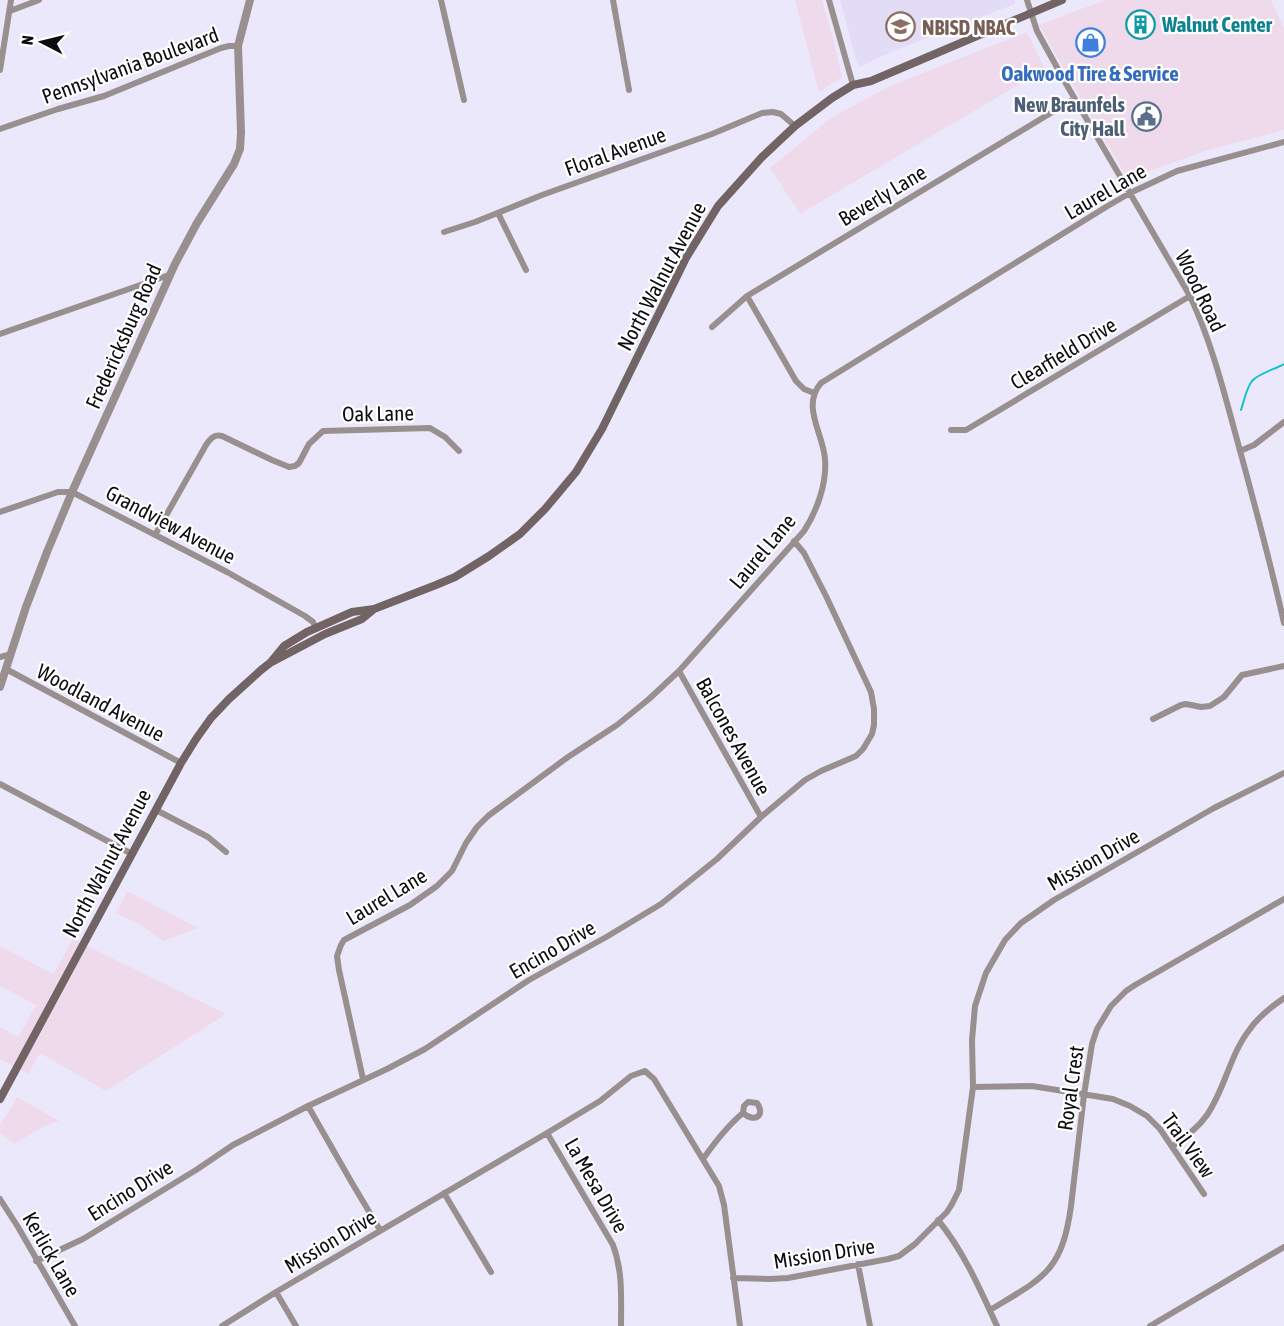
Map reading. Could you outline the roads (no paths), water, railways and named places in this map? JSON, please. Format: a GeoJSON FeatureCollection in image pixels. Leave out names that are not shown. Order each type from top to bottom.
{"type":"FeatureCollection","features":[{"type":"Feature","properties":{"kind":"main road","name":"North Walnut Avenue"},"geometry":{"type":"LineString","coordinates":[[0,1099],[181,763],[211,718],[229,699],[270,663],[284,646],[352,612],[374,609],[436,585],[467,570],[520,534],[561,492],[602,429],[686,258],[718,206],[762,157],[795,126],[853,85],[871,81],[1062,0]]}},
{"type":"Feature","properties":{"kind":"main road","name":"North Walnut Avenue"},"geometry":{"type":"LineString","coordinates":[[270,663],[325,634],[362,619],[374,609]]}},
{"type":"Feature","properties":{"kind":"street"},"geometry":{"type":"LineString","coordinates":[[0,70],[11,0]]}},
{"type":"Feature","properties":{"kind":"street"},"geometry":{"type":"LineString","coordinates":[[10,11],[39,0]]}},
{"type":"Feature","properties":{"kind":"street","name":"Fredericksburg Road"},"geometry":{"type":"LineString","coordinates":[[0,687],[30,596],[72,492],[169,275],[197,223],[238,157],[241,132],[238,46],[250,0]]}},
{"type":"Feature","properties":{"kind":"street"},"geometry":{"type":"LineString","coordinates":[[441,0],[464,100]]}},
{"type":"Feature","properties":{"kind":"street"},"geometry":{"type":"LineString","coordinates":[[613,0],[629,90]]}},
{"type":"Feature","properties":{"kind":"street"},"geometry":{"type":"LineString","coordinates":[[830,0],[853,85]]}},
{"type":"Feature","properties":{"kind":"street","name":"Wood Road"},"geometry":{"type":"LineString","coordinates":[[1027,0],[1037,31],[1074,99],[1190,296],[1199,316],[1212,352],[1263,530],[1284,623]]}},
{"type":"Feature","properties":{"kind":"street","name":"Pennsylvania Boulevard"},"geometry":{"type":"LineString","coordinates":[[0,129],[104,96],[225,47],[238,46]]}},
{"type":"Feature","properties":{"kind":"street","name":"Beverly Lane"},"geometry":{"type":"LineString","coordinates":[[711,327],[747,296],[1074,99]]}},
{"type":"Feature","properties":{"kind":"street","name":"Floral Avenue"},"geometry":{"type":"LineString","coordinates":[[444,232],[712,134],[762,113],[781,114],[795,126]]}},
{"type":"Feature","properties":{"kind":"street","name":"Laurel Lane"},"geometry":{"type":"LineString","coordinates":[[363,1079],[338,962],[339,950],[344,940],[410,905],[437,886],[452,871],[466,843],[477,827],[489,816],[568,757],[617,725],[649,699],[679,671],[804,531],[813,515],[825,473],[823,447],[812,411],[814,393],[821,383],[1130,193],[1177,171],[1284,142]]}},
{"type":"Feature","properties":{"kind":"street"},"geometry":{"type":"LineString","coordinates":[[498,213],[526,270]]}},
{"type":"Feature","properties":{"kind":"street"},"geometry":{"type":"LineString","coordinates":[[0,334],[169,275]]}},
{"type":"Feature","properties":{"kind":"street"},"geometry":{"type":"LineString","coordinates":[[747,296],[796,381],[804,389],[814,393]]}},
{"type":"Feature","properties":{"kind":"street","name":"Clearfield Drive"},"geometry":{"type":"LineString","coordinates":[[951,430],[966,430],[1190,296]]}},
{"type":"Feature","properties":{"kind":"street"},"geometry":{"type":"LineString","coordinates":[[1240,451],[1254,445],[1284,422]]}},
{"type":"Feature","properties":{"kind":"street","name":"Oak Lane"},"geometry":{"type":"LineString","coordinates":[[155,535],[206,445],[215,436],[222,436],[290,467],[299,463],[309,444],[322,431],[429,428],[445,437],[459,451]]}},
{"type":"Feature","properties":{"kind":"street"},"geometry":{"type":"LineString","coordinates":[[0,512],[58,492],[72,492]]}},
{"type":"Feature","properties":{"kind":"street","name":"Grandview Avenue"},"geometry":{"type":"LineString","coordinates":[[72,492],[227,572],[305,616],[313,622],[316,628]]}},
{"type":"Feature","properties":{"kind":"street","name":"Encino Drive"},"geometry":{"type":"LineString","coordinates":[[36,1261],[83,1239],[233,1145],[425,1049],[529,980],[661,904],[717,859],[761,817],[811,775],[856,756],[872,734],[874,725],[874,709],[870,692],[826,596],[804,553],[794,541]]}},
{"type":"Feature","properties":{"kind":"street"},"geometry":{"type":"LineString","coordinates":[[0,657],[11,654]]}},
{"type":"Feature","properties":{"kind":"street"},"geometry":{"type":"LineString","coordinates":[[1152,719],[1181,705],[1210,706],[1224,697],[1242,675],[1284,666]]}},
{"type":"Feature","properties":{"kind":"street","name":"Woodland Avenue"},"geometry":{"type":"LineString","coordinates":[[6,669],[181,763]]}},
{"type":"Feature","properties":{"kind":"street","name":"Balcones Avenue"},"geometry":{"type":"LineString","coordinates":[[679,671],[761,817]]}},
{"type":"Feature","properties":{"kind":"street","name":"Mission Drive"},"geometry":{"type":"LineString","coordinates":[[222,1326],[600,1101],[631,1076],[645,1071],[654,1079],[715,1177],[722,1194],[734,1278],[779,1279],[899,1256],[915,1244],[938,1220],[952,1204],[959,1190],[973,1087],[972,1027],[977,997],[986,973],[1005,940],[1021,923],[1054,900],[1214,808],[1284,773]]}},
{"type":"Feature","properties":{"kind":"street"},"geometry":{"type":"LineString","coordinates":[[0,784],[132,854]]}},
{"type":"Feature","properties":{"kind":"street"},"geometry":{"type":"LineString","coordinates":[[156,810],[208,837],[226,852]]}},
{"type":"Feature","properties":{"kind":"street","name":"Royal Crest"},"geometry":{"type":"LineString","coordinates":[[990,1310],[1039,1280],[1058,1257],[1066,1237],[1088,1061],[1097,1029],[1111,1006],[1135,985],[1284,899]]}},
{"type":"Feature","properties":{"kind":"street"},"geometry":{"type":"LineString","coordinates":[[1173,1146],[1201,1123],[1207,1115],[1249,1029],[1268,1009],[1284,998]]}},
{"type":"Feature","properties":{"kind":"street","name":"Trail View"},"geometry":{"type":"LineString","coordinates":[[973,1087],[1025,1085],[1113,1099],[1139,1111],[1160,1129],[1204,1194]]}},
{"type":"Feature","properties":{"kind":"street"},"geometry":{"type":"LineString","coordinates":[[308,1106],[380,1230]]}},
{"type":"Feature","properties":{"kind":"street"},"geometry":{"type":"LineString","coordinates":[[703,1159],[719,1136],[743,1113]]}},
{"type":"Feature","properties":{"kind":"street","name":"La Mesa Drive"},"geometry":{"type":"LineString","coordinates":[[547,1133],[613,1245],[619,1263],[621,1283],[621,1326]]}},
{"type":"Feature","properties":{"kind":"street"},"geometry":{"type":"LineString","coordinates":[[444,1193],[491,1272]]}},
{"type":"Feature","properties":{"kind":"street","name":"Kerlick Lane"},"geometry":{"type":"LineString","coordinates":[[0,1199],[75,1326]]}},
{"type":"Feature","properties":{"kind":"street"},"geometry":{"type":"LineString","coordinates":[[938,1220],[964,1258],[998,1326]]}},
{"type":"Feature","properties":{"kind":"street"},"geometry":{"type":"LineString","coordinates":[[1150,1326],[1284,1246]]}},
{"type":"Feature","properties":{"kind":"street"},"geometry":{"type":"LineString","coordinates":[[858,1264],[870,1326]]}},
{"type":"Feature","properties":{"kind":"street"},"geometry":{"type":"LineString","coordinates":[[734,1278],[740,1326]]}},
{"type":"Feature","properties":{"kind":"street"},"geometry":{"type":"LineString","coordinates":[[276,1292],[296,1326]]}},
{"type":"Feature","properties":{"kind":"waterway"},"geometry":{"type":"LineString","coordinates":[[1241,410],[1252,381],[1284,364]]}},
{"type":"Feature","properties":{"kind":"place","name":"Walnut Center"},"geometry":{"type":"Point","coordinates":[1141,24]}},
{"type":"Feature","properties":{"kind":"place","name":"NBISD NBAC"},"geometry":{"type":"Point","coordinates":[901,27]}},
{"type":"Feature","properties":{"kind":"place","name":"Oakwood Tire & Service"},"geometry":{"type":"Point","coordinates":[1090,42]}},
{"type":"Feature","properties":{"kind":"place","name":"New Braunfels City Hall"},"geometry":{"type":"Point","coordinates":[1146,116]}}]}
